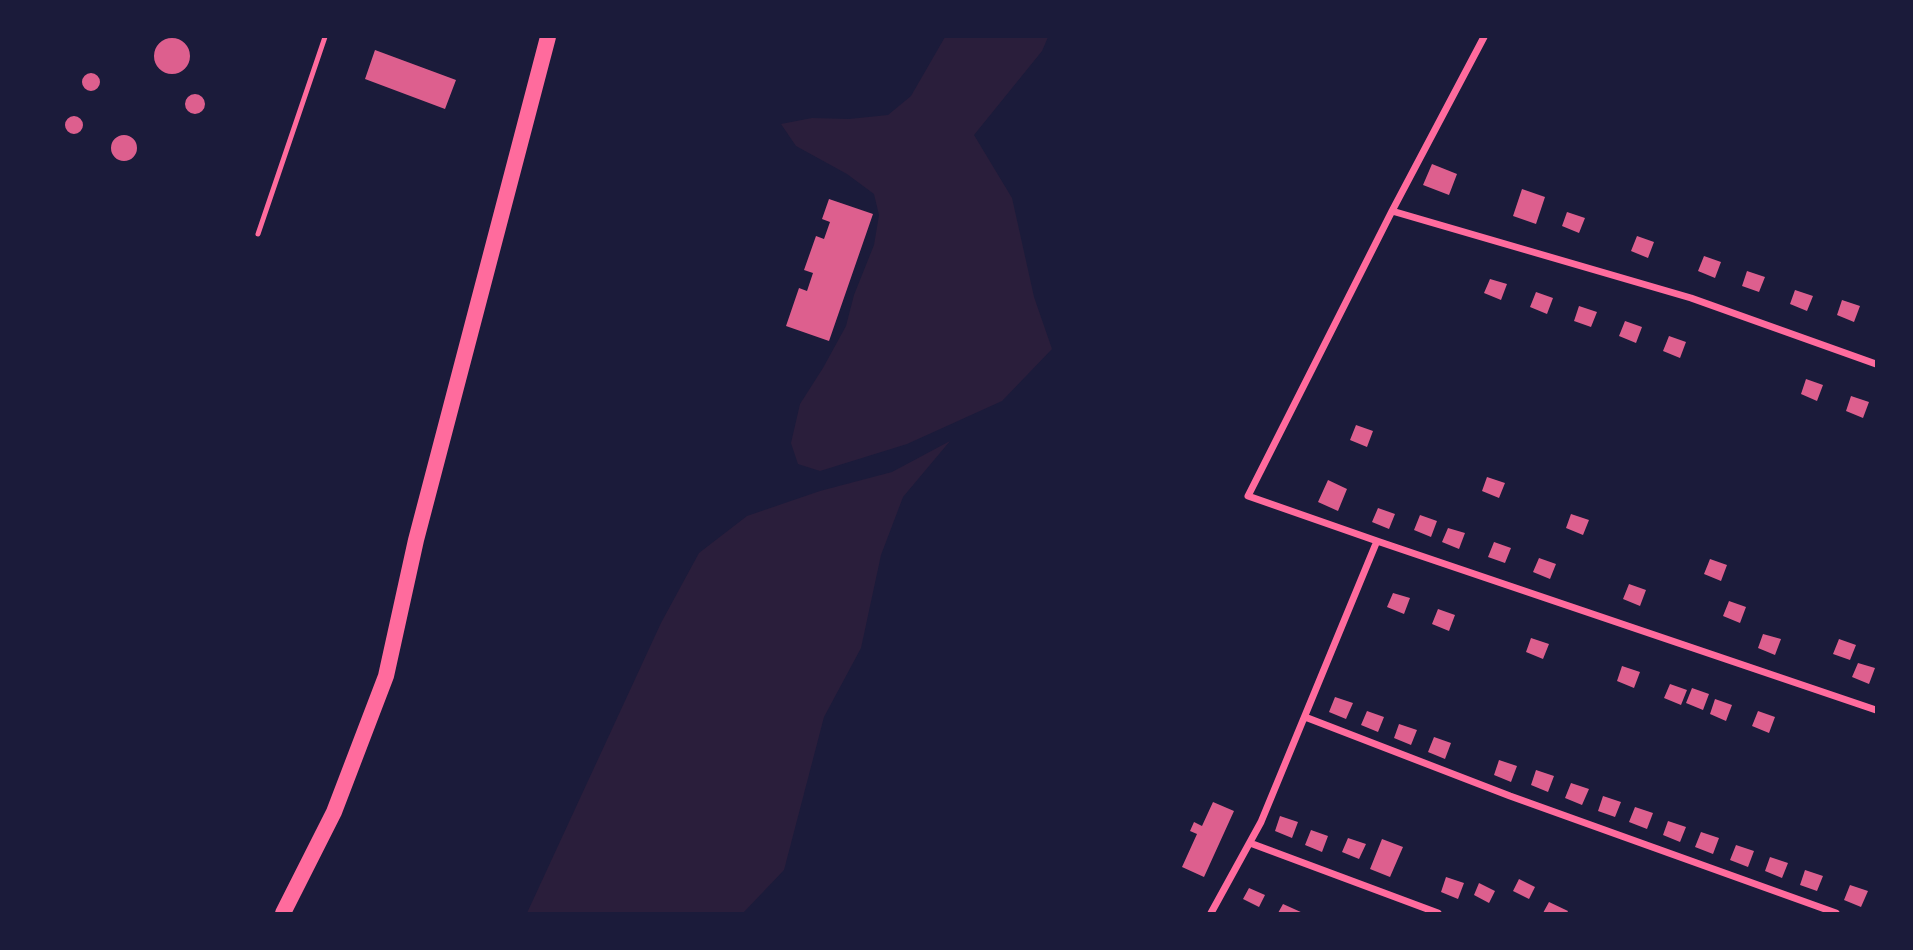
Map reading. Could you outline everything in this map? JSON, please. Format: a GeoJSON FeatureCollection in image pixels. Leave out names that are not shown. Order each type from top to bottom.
{"type":"FeatureCollection","features":[{"type":"Feature","properties":{"kind":"main road"},"geometry":{"type":"LineString","coordinates":[[283,913],[334,811],[386,676],[420,527],[548,37]]}},
{"type":"Feature","properties":{"kind":"street"},"geometry":{"type":"LineString","coordinates":[[1484,37],[1392,211],[1248,496],[1876,710]]}},
{"type":"Feature","properties":{"kind":"street"},"geometry":{"type":"LineString","coordinates":[[1392,211],[1691,298],[1876,364]]}},
{"type":"Feature","properties":{"kind":"street"},"geometry":{"type":"LineString","coordinates":[[1211,913],[1261,822],[1377,541]]}},
{"type":"Feature","properties":{"kind":"street"},"geometry":{"type":"LineString","coordinates":[[1305,717],[1510,796],[1836,913]]}},
{"type":"Feature","properties":{"kind":"street"},"geometry":{"type":"LineString","coordinates":[[1250,843],[1438,913]]}},
{"type":"Feature","properties":{"kind":"lane"},"geometry":{"type":"LineString","coordinates":[[258,234],[325,37]]}},
{"type":"Feature","properties":{"kind":"shaded area"},"geometry":{"type":"Polygon","coordinates":[[[945,37],[1048,37],[1042,51],[974,135],[1012,198],[1034,297],[1052,349],[1002,401],[907,444],[820,471],[798,464],[791,443],[800,404],[846,326],[854,295],[874,245],[879,215],[874,194],[847,174],[796,146],[781,124],[812,118],[849,119],[888,115],[911,96],[945,37]]]}},
{"type":"Feature","properties":{"kind":"shaded area"},"geometry":{"type":"Polygon","coordinates":[[[950,441],[903,497],[881,555],[861,648],[824,717],[784,870],[743,913],[527,913],[661,623],[699,553],[747,516],[820,491],[892,472],[950,441]]]}},
{"type":"Feature","properties":{"kind":"building"},"geometry":{"type":"Polygon","coordinates":[[[172,38],[185,43],[190,56],[185,69],[172,74],[159,69],[154,56],[159,43],[172,38]]]}},
{"type":"Feature","properties":{"kind":"building"},"geometry":{"type":"Polygon","coordinates":[[[375,50],[456,80],[445,109],[365,79],[375,50]]]}},
{"type":"Feature","properties":{"kind":"building"},"geometry":{"type":"Polygon","coordinates":[[[91,73],[97,76],[100,82],[97,88],[91,91],[85,88],[82,82],[85,76],[91,73]]]}},
{"type":"Feature","properties":{"kind":"building"},"geometry":{"type":"Polygon","coordinates":[[[195,94],[202,97],[205,104],[202,111],[195,114],[188,111],[185,104],[188,97],[195,94]]]}},
{"type":"Feature","properties":{"kind":"building"},"geometry":{"type":"Polygon","coordinates":[[[74,116],[80,119],[83,125],[80,131],[74,134],[68,131],[65,125],[68,119],[74,116]]]}},
{"type":"Feature","properties":{"kind":"building"},"geometry":{"type":"Polygon","coordinates":[[[124,135],[133,139],[137,148],[133,157],[124,161],[115,157],[111,148],[115,139],[124,135]]]}},
{"type":"Feature","properties":{"kind":"building"},"geometry":{"type":"Polygon","coordinates":[[[1432,164],[1457,174],[1449,195],[1423,185],[1432,164]]]}},
{"type":"Feature","properties":{"kind":"building"},"geometry":{"type":"Polygon","coordinates":[[[1522,189],[1545,197],[1536,224],[1513,216],[1522,189]]]}},
{"type":"Feature","properties":{"kind":"building"},"geometry":{"type":"Polygon","coordinates":[[[829,199],[873,214],[829,341],[786,326],[799,288],[807,291],[813,273],[804,270],[816,236],[824,239],[830,222],[822,219],[829,199]]]}},
{"type":"Feature","properties":{"kind":"building"},"geometry":{"type":"Polygon","coordinates":[[[1567,212],[1585,218],[1579,233],[1562,226],[1567,212]]]}},
{"type":"Feature","properties":{"kind":"building"},"geometry":{"type":"Polygon","coordinates":[[[1637,236],[1654,242],[1648,258],[1631,251],[1637,236]]]}},
{"type":"Feature","properties":{"kind":"building"},"geometry":{"type":"Polygon","coordinates":[[[1704,256],[1721,262],[1715,278],[1698,271],[1704,256]]]}},
{"type":"Feature","properties":{"kind":"building"},"geometry":{"type":"Polygon","coordinates":[[[1747,271],[1765,277],[1759,292],[1742,286],[1747,271]]]}},
{"type":"Feature","properties":{"kind":"building"},"geometry":{"type":"Polygon","coordinates":[[[1490,279],[1507,284],[1501,300],[1484,293],[1490,279]]]}},
{"type":"Feature","properties":{"kind":"building"},"geometry":{"type":"Polygon","coordinates":[[[1795,290],[1813,296],[1807,311],[1790,304],[1795,290]]]}},
{"type":"Feature","properties":{"kind":"building"},"geometry":{"type":"Polygon","coordinates":[[[1536,292],[1553,298],[1547,314],[1530,307],[1536,292]]]}},
{"type":"Feature","properties":{"kind":"building"},"geometry":{"type":"Polygon","coordinates":[[[1842,300],[1860,306],[1854,322],[1837,315],[1842,300]]]}},
{"type":"Feature","properties":{"kind":"building"},"geometry":{"type":"Polygon","coordinates":[[[1579,306],[1597,312],[1591,327],[1574,321],[1579,306]]]}},
{"type":"Feature","properties":{"kind":"building"},"geometry":{"type":"Polygon","coordinates":[[[1625,321],[1642,327],[1636,343],[1619,336],[1625,321]]]}},
{"type":"Feature","properties":{"kind":"building"},"geometry":{"type":"Polygon","coordinates":[[[1669,336],[1686,342],[1680,358],[1663,351],[1669,336]]]}},
{"type":"Feature","properties":{"kind":"building"},"geometry":{"type":"Polygon","coordinates":[[[1806,379],[1823,385],[1817,401],[1801,394],[1806,379]]]}},
{"type":"Feature","properties":{"kind":"building"},"geometry":{"type":"Polygon","coordinates":[[[1851,396],[1869,402],[1863,418],[1846,411],[1851,396]]]}},
{"type":"Feature","properties":{"kind":"building"},"geometry":{"type":"Polygon","coordinates":[[[1356,425],[1373,431],[1367,447],[1350,440],[1356,425]]]}},
{"type":"Feature","properties":{"kind":"building"},"geometry":{"type":"Polygon","coordinates":[[[1487,477],[1505,483],[1499,498],[1482,491],[1487,477]]]}},
{"type":"Feature","properties":{"kind":"building"},"geometry":{"type":"Polygon","coordinates":[[[1328,480],[1347,489],[1338,511],[1318,502],[1328,480]]]}},
{"type":"Feature","properties":{"kind":"building"},"geometry":{"type":"Polygon","coordinates":[[[1378,508],[1395,514],[1389,529],[1372,522],[1378,508]]]}},
{"type":"Feature","properties":{"kind":"building"},"geometry":{"type":"Polygon","coordinates":[[[1571,514],[1589,520],[1583,535],[1566,528],[1571,514]]]}},
{"type":"Feature","properties":{"kind":"building"},"geometry":{"type":"Polygon","coordinates":[[[1420,515],[1437,521],[1431,537],[1414,530],[1420,515]]]}},
{"type":"Feature","properties":{"kind":"building"},"geometry":{"type":"Polygon","coordinates":[[[1448,528],[1465,533],[1459,549],[1442,542],[1448,528]]]}},
{"type":"Feature","properties":{"kind":"building"},"geometry":{"type":"Polygon","coordinates":[[[1494,542],[1511,548],[1505,563],[1488,557],[1494,542]]]}},
{"type":"Feature","properties":{"kind":"building"},"geometry":{"type":"Polygon","coordinates":[[[1539,558],[1556,564],[1550,579],[1533,572],[1539,558]]]}},
{"type":"Feature","properties":{"kind":"building"},"geometry":{"type":"Polygon","coordinates":[[[1710,559],[1727,565],[1721,581],[1704,574],[1710,559]]]}},
{"type":"Feature","properties":{"kind":"building"},"geometry":{"type":"Polygon","coordinates":[[[1629,584],[1646,590],[1640,606],[1623,599],[1629,584]]]}},
{"type":"Feature","properties":{"kind":"building"},"geometry":{"type":"Polygon","coordinates":[[[1393,593],[1410,598],[1404,614],[1387,607],[1393,593]]]}},
{"type":"Feature","properties":{"kind":"building"},"geometry":{"type":"Polygon","coordinates":[[[1729,601],[1746,607],[1740,623],[1723,616],[1729,601]]]}},
{"type":"Feature","properties":{"kind":"building"},"geometry":{"type":"Polygon","coordinates":[[[1438,609],[1455,615],[1449,631],[1432,624],[1438,609]]]}},
{"type":"Feature","properties":{"kind":"building"},"geometry":{"type":"Polygon","coordinates":[[[1763,634],[1781,639],[1775,655],[1758,648],[1763,634]]]}},
{"type":"Feature","properties":{"kind":"building"},"geometry":{"type":"Polygon","coordinates":[[[1531,638],[1549,644],[1543,659],[1526,652],[1531,638]]]}},
{"type":"Feature","properties":{"kind":"building"},"geometry":{"type":"Polygon","coordinates":[[[1839,639],[1856,645],[1850,660],[1833,654],[1839,639]]]}},
{"type":"Feature","properties":{"kind":"building"},"geometry":{"type":"Polygon","coordinates":[[[1858,663],[1875,668],[1869,684],[1852,677],[1858,663]]]}},
{"type":"Feature","properties":{"kind":"building"},"geometry":{"type":"Polygon","coordinates":[[[1622,666],[1640,672],[1634,688],[1617,681],[1622,666]]]}},
{"type":"Feature","properties":{"kind":"building"},"geometry":{"type":"Polygon","coordinates":[[[1670,684],[1687,690],[1681,705],[1664,698],[1670,684]]]}},
{"type":"Feature","properties":{"kind":"building"},"geometry":{"type":"Polygon","coordinates":[[[1692,688],[1709,694],[1703,710],[1686,703],[1692,688]]]}},
{"type":"Feature","properties":{"kind":"building"},"geometry":{"type":"Polygon","coordinates":[[[1335,697],[1353,703],[1346,719],[1329,712],[1335,697]]]}},
{"type":"Feature","properties":{"kind":"building"},"geometry":{"type":"Polygon","coordinates":[[[1715,699],[1732,705],[1726,721],[1710,714],[1715,699]]]}},
{"type":"Feature","properties":{"kind":"building"},"geometry":{"type":"Polygon","coordinates":[[[1367,711],[1384,717],[1378,732],[1361,725],[1367,711]]]}},
{"type":"Feature","properties":{"kind":"building"},"geometry":{"type":"Polygon","coordinates":[[[1758,711],[1775,717],[1769,733],[1752,726],[1758,711]]]}},
{"type":"Feature","properties":{"kind":"building"},"geometry":{"type":"Polygon","coordinates":[[[1399,724],[1417,730],[1411,745],[1394,738],[1399,724]]]}},
{"type":"Feature","properties":{"kind":"building"},"geometry":{"type":"Polygon","coordinates":[[[1434,737],[1451,743],[1445,759],[1428,752],[1434,737]]]}},
{"type":"Feature","properties":{"kind":"building"},"geometry":{"type":"Polygon","coordinates":[[[1499,760],[1517,766],[1511,782],[1494,775],[1499,760]]]}},
{"type":"Feature","properties":{"kind":"building"},"geometry":{"type":"Polygon","coordinates":[[[1536,770],[1554,776],[1548,792],[1531,785],[1536,770]]]}},
{"type":"Feature","properties":{"kind":"building"},"geometry":{"type":"Polygon","coordinates":[[[1571,783],[1589,789],[1582,805],[1565,798],[1571,783]]]}},
{"type":"Feature","properties":{"kind":"building"},"geometry":{"type":"Polygon","coordinates":[[[1603,796],[1621,802],[1615,817],[1598,811],[1603,796]]]}},
{"type":"Feature","properties":{"kind":"building"},"geometry":{"type":"Polygon","coordinates":[[[1213,802],[1234,811],[1204,877],[1182,867],[1197,834],[1190,831],[1194,822],[1202,826],[1213,802]]]}},
{"type":"Feature","properties":{"kind":"building"},"geometry":{"type":"Polygon","coordinates":[[[1635,807],[1653,813],[1647,829],[1629,822],[1635,807]]]}},
{"type":"Feature","properties":{"kind":"building"},"geometry":{"type":"Polygon","coordinates":[[[1280,816],[1298,822],[1292,838],[1275,831],[1280,816]]]}},
{"type":"Feature","properties":{"kind":"building"},"geometry":{"type":"Polygon","coordinates":[[[1668,821],[1686,827],[1680,842],[1663,835],[1668,821]]]}},
{"type":"Feature","properties":{"kind":"building"},"geometry":{"type":"Polygon","coordinates":[[[1311,830],[1328,836],[1322,852],[1305,845],[1311,830]]]}},
{"type":"Feature","properties":{"kind":"building"},"geometry":{"type":"Polygon","coordinates":[[[1701,832],[1719,838],[1713,854],[1695,847],[1701,832]]]}},
{"type":"Feature","properties":{"kind":"building"},"geometry":{"type":"Polygon","coordinates":[[[1348,838],[1366,844],[1359,859],[1342,852],[1348,838]]]}},
{"type":"Feature","properties":{"kind":"building"},"geometry":{"type":"Polygon","coordinates":[[[1382,839],[1403,847],[1390,877],[1370,869],[1382,839]]]}},
{"type":"Feature","properties":{"kind":"building"},"geometry":{"type":"Polygon","coordinates":[[[1736,845],[1754,851],[1748,867],[1730,860],[1736,845]]]}},
{"type":"Feature","properties":{"kind":"building"},"geometry":{"type":"Polygon","coordinates":[[[1770,857],[1788,863],[1782,878],[1765,871],[1770,857]]]}},
{"type":"Feature","properties":{"kind":"building"},"geometry":{"type":"Polygon","coordinates":[[[1805,870],[1823,876],[1817,891],[1800,885],[1805,870]]]}},
{"type":"Feature","properties":{"kind":"building"},"geometry":{"type":"Polygon","coordinates":[[[1446,877],[1464,883],[1458,899],[1441,892],[1446,877]]]}},
{"type":"Feature","properties":{"kind":"building"},"geometry":{"type":"Polygon","coordinates":[[[1519,879],[1535,887],[1529,899],[1513,891],[1519,879]]]}},
{"type":"Feature","properties":{"kind":"building"},"geometry":{"type":"Polygon","coordinates":[[[1479,883],[1495,891],[1489,903],[1474,895],[1479,883]]]}},
{"type":"Feature","properties":{"kind":"building"},"geometry":{"type":"Polygon","coordinates":[[[1850,885],[1868,891],[1861,907],[1844,900],[1850,885]]]}},
{"type":"Feature","properties":{"kind":"building"},"geometry":{"type":"Polygon","coordinates":[[[1249,888],[1265,895],[1259,907],[1243,899],[1249,888]]]}},
{"type":"Feature","properties":{"kind":"building"},"geometry":{"type":"Polygon","coordinates":[[[1549,902],[1568,911],[1567,913],[1543,913],[1549,902]]]}},
{"type":"Feature","properties":{"kind":"building"},"geometry":{"type":"Polygon","coordinates":[[[1283,904],[1303,913],[1278,913],[1283,904]]]}}]}
